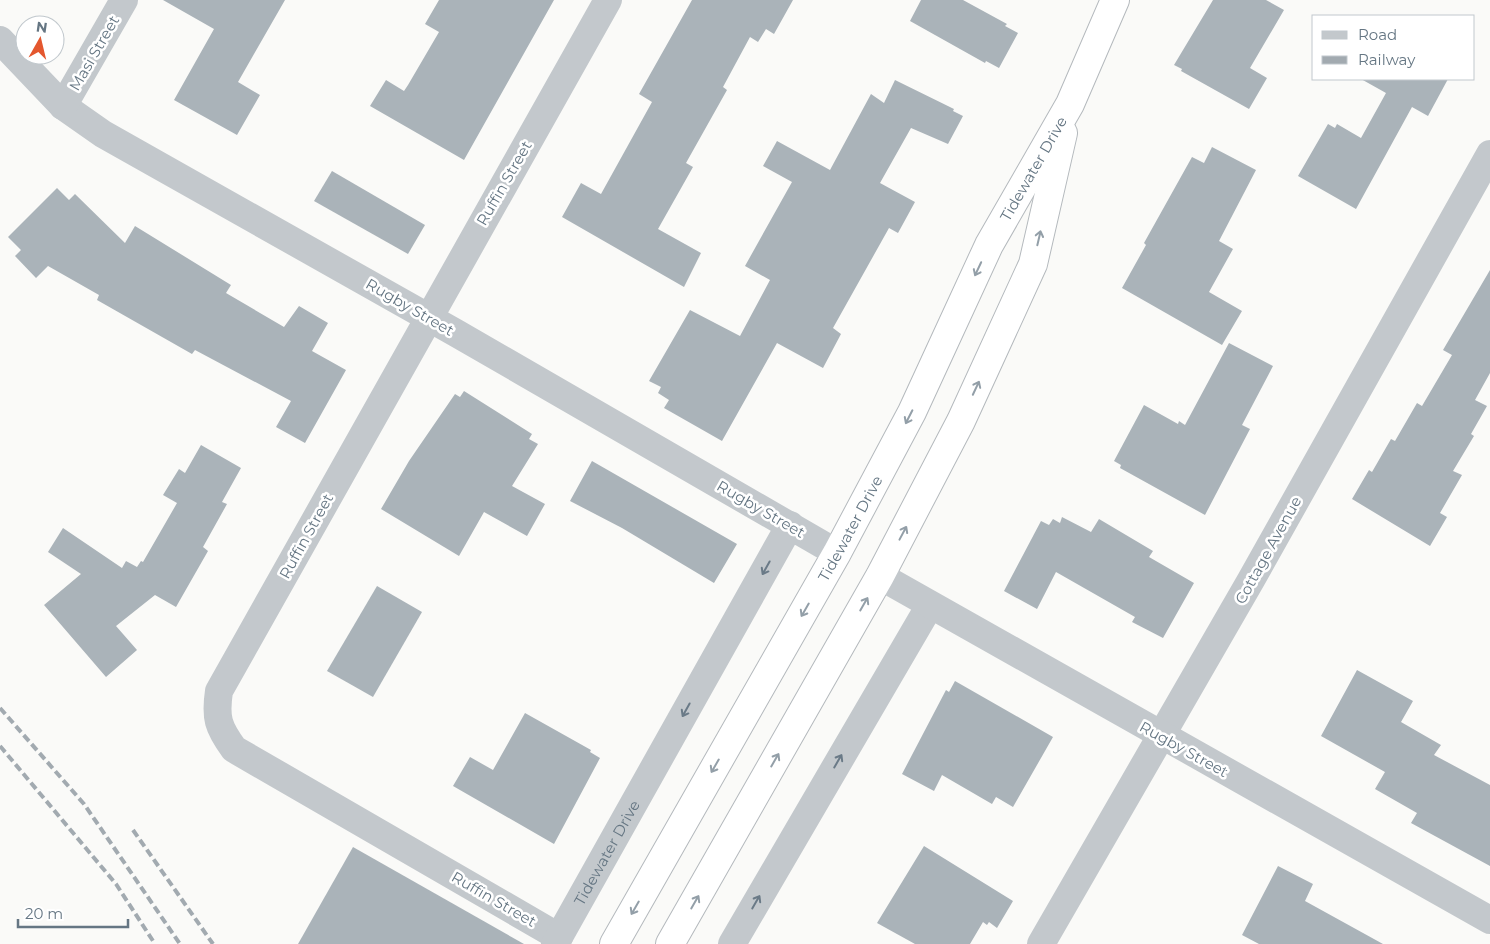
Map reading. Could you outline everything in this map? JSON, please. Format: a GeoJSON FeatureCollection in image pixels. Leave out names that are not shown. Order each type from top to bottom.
{"type":"FeatureCollection","features":[{"type":"Feature","properties":{"kind":"highway","name":"Tidewater Drive"},"geometry":{"type":"LineString","coordinates":[[614,944],[838,552],[912,412],[989,245],[1070,104],[1115,0]]}},
{"type":"Feature","properties":{"kind":"highway","name":"Tidewater Drive"},"geometry":{"type":"LineString","coordinates":[[670,944],[880,576],[961,421],[1033,264],[1070,104]]}},
{"type":"Feature","properties":{"kind":"street","name":"Masi Street"},"geometry":{"type":"LineString","coordinates":[[63,106],[124,0]]}},
{"type":"Feature","properties":{"kind":"street","name":"Ruffin Street"},"geometry":{"type":"LineString","coordinates":[[557,940],[234,749],[221,732],[216,712],[219,691],[608,0]]}},
{"type":"Feature","properties":{"kind":"street","name":"Rugby Street"},"geometry":{"type":"LineString","coordinates":[[0,40],[63,106],[103,134],[428,317],[838,552]]}},
{"type":"Feature","properties":{"kind":"street","name":"Cottage Avenue"},"geometry":{"type":"LineString","coordinates":[[1041,944],[1161,736],[1490,154]]}},
{"type":"Feature","properties":{"kind":"street","name":"Tidewater Drive"},"geometry":{"type":"LineString","coordinates":[[557,940],[790,525]]}},
{"type":"Feature","properties":{"kind":"street","name":"Rugby Street"},"geometry":{"type":"LineString","coordinates":[[880,576],[1490,920]]}},
{"type":"Feature","properties":{"kind":"street"},"geometry":{"type":"LineString","coordinates":[[732,944],[930,605]]}},
{"type":"Feature","properties":{"kind":"building"},"geometry":{"type":"Polygon","coordinates":[[[163,0],[285,0],[238,82],[260,95],[237,135],[174,100],[214,29],[163,0]]]}},
{"type":"Feature","properties":{"kind":"building"},"geometry":{"type":"Polygon","coordinates":[[[439,0],[554,0],[464,160],[370,106],[386,80],[404,91],[408,85],[439,32],[425,24],[439,0]]]}},
{"type":"Feature","properties":{"kind":"building"},"geometry":{"type":"Polygon","coordinates":[[[692,0],[793,0],[774,34],[766,29],[758,42],[750,37],[723,87],[727,90],[686,163],[693,167],[658,229],[701,253],[684,287],[562,217],[581,183],[601,194],[652,102],[639,94],[692,0]]]}},
{"type":"Feature","properties":{"kind":"building"},"geometry":{"type":"Polygon","coordinates":[[[921,0],[963,0],[1007,24],[1005,26],[1018,33],[999,68],[986,61],[985,63],[910,21],[921,0]]]}},
{"type":"Feature","properties":{"kind":"building"},"geometry":{"type":"Polygon","coordinates":[[[1213,0],[1266,0],[1284,10],[1250,68],[1267,78],[1249,109],[1181,71],[1182,69],[1174,65],[1213,0]]]}},
{"type":"Feature","properties":{"kind":"building"},"geometry":{"type":"Polygon","coordinates":[[[895,80],[954,109],[953,111],[963,116],[948,144],[911,128],[880,183],[915,202],[898,233],[889,228],[833,328],[841,334],[823,368],[777,343],[722,441],[664,408],[669,400],[658,393],[661,387],[649,381],[690,310],[740,336],[770,280],[745,266],[792,182],[763,166],[777,141],[830,170],[871,94],[884,103],[895,80]]]}},
{"type":"Feature","properties":{"kind":"building"},"geometry":{"type":"Polygon","coordinates":[[[1363,80],[1447,80],[1428,116],[1412,107],[1356,209],[1298,176],[1328,124],[1335,128],[1337,124],[1361,138],[1386,93],[1363,80]]]}},
{"type":"Feature","properties":{"kind":"building"},"geometry":{"type":"Polygon","coordinates":[[[1212,147],[1256,170],[1219,241],[1233,249],[1209,292],[1242,311],[1222,345],[1122,288],[1146,245],[1144,243],[1192,157],[1204,163],[1212,147]]]}},
{"type":"Feature","properties":{"kind":"building"},"geometry":{"type":"Polygon","coordinates":[[[332,171],[425,225],[408,254],[314,201],[332,171]]]}},
{"type":"Feature","properties":{"kind":"building"},"geometry":{"type":"Polygon","coordinates":[[[57,188],[69,200],[75,194],[125,243],[135,226],[231,285],[226,293],[284,327],[299,306],[328,323],[312,351],[346,370],[305,443],[276,427],[291,401],[195,350],[192,354],[97,300],[99,295],[48,266],[36,278],[15,256],[21,250],[8,237],[57,188]]]}},
{"type":"Feature","properties":{"kind":"building"},"geometry":{"type":"Polygon","coordinates":[[[1490,270],[1490,373],[1475,400],[1487,406],[1471,434],[1474,436],[1453,471],[1462,475],[1440,513],[1447,517],[1430,546],[1352,499],[1369,470],[1372,472],[1391,439],[1395,441],[1417,403],[1422,406],[1452,355],[1443,350],[1490,270]]]}},
{"type":"Feature","properties":{"kind":"building"},"geometry":{"type":"Polygon","coordinates":[[[1229,343],[1273,366],[1242,425],[1250,429],[1205,515],[1120,468],[1121,465],[1114,461],[1144,405],[1178,424],[1179,421],[1185,425],[1229,343]]]}},
{"type":"Feature","properties":{"kind":"building"},"geometry":{"type":"Polygon","coordinates":[[[464,391],[532,434],[529,439],[538,444],[512,486],[545,504],[527,536],[484,512],[459,556],[381,509],[409,461],[455,394],[460,397],[464,391]]]}},
{"type":"Feature","properties":{"kind":"building"},"geometry":{"type":"Polygon","coordinates":[[[201,445],[241,468],[222,502],[227,504],[203,547],[208,551],[176,607],[155,595],[116,626],[137,650],[106,677],[44,605],[81,574],[48,552],[63,528],[122,568],[126,561],[137,567],[141,561],[143,562],[177,503],[163,495],[179,469],[185,473],[201,445]]]}},
{"type":"Feature","properties":{"kind":"building"},"geometry":{"type":"Polygon","coordinates":[[[592,461],[737,544],[714,583],[622,528],[570,501],[592,461]]]}},
{"type":"Feature","properties":{"kind":"building"},"geometry":{"type":"Polygon","coordinates":[[[1062,517],[1091,532],[1099,519],[1153,551],[1149,557],[1194,583],[1163,638],[1132,622],[1135,617],[1056,572],[1037,609],[1004,591],[1041,521],[1049,525],[1053,519],[1060,523],[1062,517]]]}},
{"type":"Feature","properties":{"kind":"building"},"geometry":{"type":"Polygon","coordinates":[[[377,586],[422,612],[373,697],[327,671],[377,586]]]}},
{"type":"Feature","properties":{"kind":"building"},"geometry":{"type":"Polygon","coordinates":[[[1357,670],[1413,701],[1401,722],[1441,745],[1434,755],[1490,785],[1490,866],[1411,823],[1417,813],[1375,789],[1385,772],[1321,736],[1357,670]]]}},
{"type":"Feature","properties":{"kind":"building"},"geometry":{"type":"Polygon","coordinates":[[[955,681],[1053,737],[1013,807],[996,797],[992,804],[942,775],[934,791],[902,774],[946,690],[949,692],[955,681]]]}},
{"type":"Feature","properties":{"kind":"building"},"geometry":{"type":"Polygon","coordinates":[[[525,713],[591,750],[590,752],[600,758],[554,844],[453,786],[470,757],[493,770],[525,713]]]}},
{"type":"Feature","properties":{"kind":"building"},"geometry":{"type":"Polygon","coordinates":[[[924,846],[1013,901],[997,928],[989,922],[987,925],[983,922],[970,944],[915,944],[877,923],[924,846]]]}},
{"type":"Feature","properties":{"kind":"building"},"geometry":{"type":"Polygon","coordinates":[[[353,847],[524,944],[298,944],[353,847]]]}},
{"type":"Feature","properties":{"kind":"building"},"geometry":{"type":"Polygon","coordinates":[[[1278,866],[1313,884],[1305,901],[1383,944],[1259,944],[1242,935],[1278,866]]]}},
{"type":"Feature","properties":{"kind":"railway"},"geometry":{"type":"LineString","coordinates":[[0,708],[84,804],[180,944]]}},
{"type":"Feature","properties":{"kind":"railway"},"geometry":{"type":"LineString","coordinates":[[0,746],[116,884],[155,944]]}},
{"type":"Feature","properties":{"kind":"railway"},"geometry":{"type":"LineString","coordinates":[[133,830],[213,944]]}}]}
